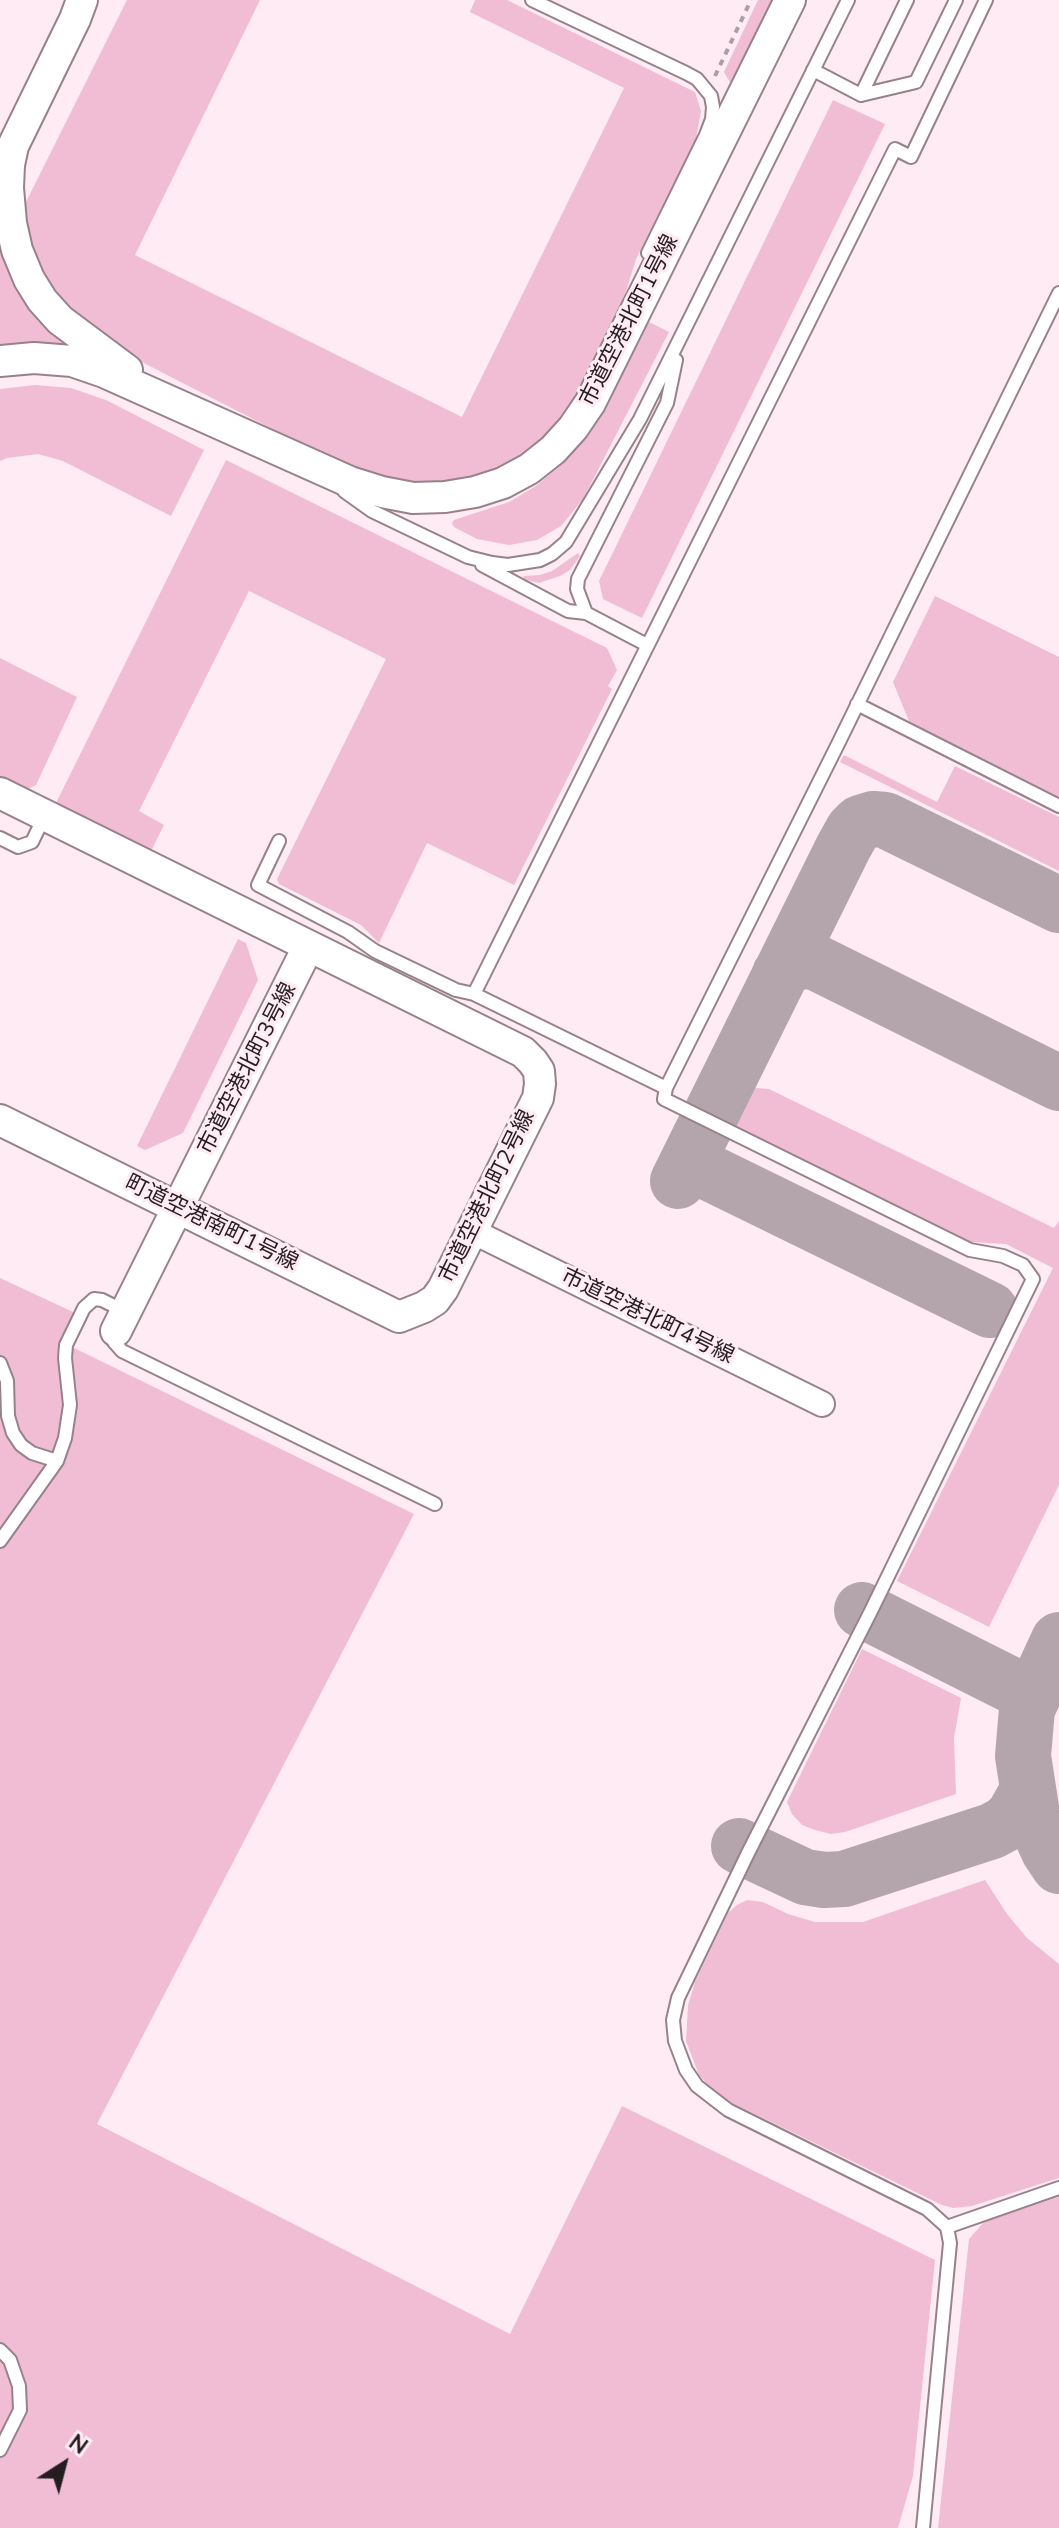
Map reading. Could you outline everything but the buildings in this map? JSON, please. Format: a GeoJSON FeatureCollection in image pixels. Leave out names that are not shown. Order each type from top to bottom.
{"type":"FeatureCollection","features":[{"type":"Feature","properties":{"kind":"street"},"geometry":{"type":"LineString","coordinates":[[0,139],[68,0]]}},
{"type":"Feature","properties":{"kind":"street"},"geometry":{"type":"LineString","coordinates":[[82,0],[20,127],[4,196],[17,250],[42,300],[60,320],[156,394]]}},
{"type":"Feature","properties":{"kind":"street"},"geometry":{"type":"LineString","coordinates":[[4,196],[104,0]]}},
{"type":"Feature","properties":{"kind":"street","name":"市道空港北町1号線"},"geometry":{"type":"LineString","coordinates":[[0,361],[34,358],[72,361],[156,394],[350,482],[382,492],[413,498],[445,497],[503,483],[529,469],[553,450],[590,403],[790,0]]}},
{"type":"Feature","properties":{"kind":"street","name":"市道空港北町2号線"},"geometry":{"type":"LineString","coordinates":[[0,793],[523,1052],[539,1071],[540,1084],[538,1098],[443,1289],[435,1300],[424,1307],[182,1199],[0,1097]]}},
{"type":"Feature","properties":{"kind":"street","name":"市道空港北町3号線"},"geometry":{"type":"LineString","coordinates":[[121,1322],[308,947]]}},
{"type":"Feature","properties":{"kind":"street","name":"町道空港南町1号線"},"geometry":{"type":"LineString","coordinates":[[0,1120],[182,1199]]}},
{"type":"Feature","properties":{"kind":"street","name":"市道空港北町4号線"},"geometry":{"type":"LineString","coordinates":[[472,1231],[822,1404]]}},
{"type":"Feature","properties":{"kind":"lane"},"geometry":{"type":"LineString","coordinates":[[532,0],[686,73],[697,79],[711,96],[712,119],[645,258],[634,315]]}},
{"type":"Feature","properties":{"kind":"lane"},"geometry":{"type":"LineString","coordinates":[[468,557],[492,563],[525,563],[552,554],[566,542],[640,419],[848,0]]}},
{"type":"Feature","properties":{"kind":"lane"},"geometry":{"type":"LineString","coordinates":[[861,95],[907,0]]}},
{"type":"Feature","properties":{"kind":"lane"},"geometry":{"type":"LineString","coordinates":[[813,70],[861,95],[916,82],[956,0]]}},
{"type":"Feature","properties":{"kind":"lane"},"geometry":{"type":"LineString","coordinates":[[474,994],[895,149],[911,157],[986,0]]}},
{"type":"Feature","properties":{"kind":"lane"},"geometry":{"type":"LineString","coordinates":[[923,2528],[950,2243],[947,2227],[927,2209],[728,2110],[697,2086],[686,2070],[675,2041],[673,2020],[678,1998],[749,1851],[870,1613],[1033,1279],[1023,1265],[1003,1256],[970,1250],[664,1099],[666,1088],[1059,293]]}},
{"type":"Feature","properties":{"kind":"lane"},"geometry":{"type":"LineString","coordinates":[[586,613],[577,589],[578,579],[667,403],[680,341]]}},
{"type":"Feature","properties":{"kind":"lane"},"geometry":{"type":"LineString","coordinates":[[296,458],[372,511],[468,557],[568,611],[586,613],[647,645]]}},
{"type":"Feature","properties":{"kind":"lane"},"geometry":{"type":"LineString","coordinates":[[857,704],[1059,806]]}},
{"type":"Feature","properties":{"kind":"lane"},"geometry":{"type":"LineString","coordinates":[[0,838],[18,847],[32,842],[45,815]]}},
{"type":"Feature","properties":{"kind":"lane"},"geometry":{"type":"LineString","coordinates":[[279,841],[258,885],[348,932],[375,951],[456,990],[474,994],[666,1088]]}},
{"type":"Feature","properties":{"kind":"lane"},"geometry":{"type":"LineString","coordinates":[[0,1541],[57,1461],[69,1422],[66,1345],[84,1308],[94,1299],[102,1300],[121,1322],[114,1342],[122,1351],[435,1504]]}},
{"type":"Feature","properties":{"kind":"lane"},"geometry":{"type":"LineString","coordinates":[[0,1363],[7,1381],[8,1416],[13,1433],[21,1445],[32,1453],[57,1461]]}},
{"type":"Feature","properties":{"kind":"lane"},"geometry":{"type":"LineString","coordinates":[[947,2227],[1059,2188]]}},
{"type":"Feature","properties":{"kind":"lane"},"geometry":{"type":"LineString","coordinates":[[0,2350],[10,2360],[19,2386],[20,2410],[0,2450]]}},
{"type":"Feature","properties":{"kind":"path"},"geometry":{"type":"LineString","coordinates":[[715,76],[751,0]]}},
{"type":"Feature","properties":{"kind":"shaded area"},"geometry":{"type":"Polygon","coordinates":[[[127,0],[260,0],[135,255],[462,417],[624,88],[470,12],[475,0],[507,0],[695,92],[701,111],[696,139],[636,259],[619,314],[580,392],[543,440],[496,469],[466,478],[414,482],[374,478],[89,335],[43,283],[26,229],[26,202],[127,0]]]}},
{"type":"Feature","properties":{"kind":"shaded area"},"geometry":{"type":"Polygon","coordinates":[[[758,0],[775,0],[732,86],[724,72],[758,0]]]}},
{"type":"Feature","properties":{"kind":"shaded area"},"geometry":{"type":"Polygon","coordinates":[[[833,100],[885,124],[642,618],[603,599],[599,581],[833,100]]]}},
{"type":"Feature","properties":{"kind":"shaded area"},"geometry":{"type":"Polygon","coordinates":[[[0,227],[75,352],[0,350],[0,227]]]}},
{"type":"Feature","properties":{"kind":"shaded area"},"geometry":{"type":"Polygon","coordinates":[[[649,322],[669,332],[583,499],[561,526],[537,540],[509,545],[477,539],[454,527],[454,520],[509,502],[559,467],[579,442],[649,322]]]}},
{"type":"Feature","properties":{"kind":"shaded area"},"geometry":{"type":"Polygon","coordinates":[[[35,385],[71,388],[106,400],[204,450],[171,516],[63,461],[38,454],[0,461],[0,389],[35,385]]]}},
{"type":"Feature","properties":{"kind":"shaded area"},"geometry":{"type":"Polygon","coordinates":[[[226,460],[607,648],[617,670],[608,686],[612,689],[514,885],[427,843],[379,943],[361,925],[279,884],[277,879],[386,659],[249,591],[139,811],[164,825],[150,853],[56,803],[226,460]]]}},
{"type":"Feature","properties":{"kind":"shaded area"},"geometry":{"type":"Polygon","coordinates":[[[578,553],[580,556],[570,570],[560,576],[539,583],[523,579],[524,576],[552,571],[578,553]]]}},
{"type":"Feature","properties":{"kind":"shaded area"},"geometry":{"type":"Polygon","coordinates":[[[935,596],[1059,657],[1059,799],[911,726],[893,682],[935,596]]]}},
{"type":"Feature","properties":{"kind":"shaded area"},"geometry":{"type":"Polygon","coordinates":[[[0,658],[77,697],[36,785],[28,789],[0,778],[0,658]]]}},
{"type":"Feature","properties":{"kind":"shaded area"},"geometry":{"type":"Polygon","coordinates":[[[844,755],[937,802],[955,766],[1059,817],[1059,871],[840,762],[844,755]]]}},
{"type":"Feature","properties":{"kind":"shaded area"},"geometry":{"type":"Polygon","coordinates":[[[238,939],[246,943],[258,980],[183,1133],[145,1150],[137,1146],[238,939]]]}},
{"type":"Feature","properties":{"kind":"shaded area"},"geometry":{"type":"Polygon","coordinates":[[[756,1088],[769,1089],[1054,1228],[1059,1221],[1059,1485],[989,1627],[897,1581],[1053,1268],[1006,1244],[971,1242],[731,1124],[744,1098],[756,1088]]]}},
{"type":"Feature","properties":{"kind":"shaded area"},"geometry":{"type":"Polygon","coordinates":[[[0,1278],[86,1318],[72,1347],[414,1514],[97,2124],[510,2334],[622,2106],[935,2260],[913,2476],[898,2528],[0,2528],[0,1278]]]}},
{"type":"Feature","properties":{"kind":"shaded area"},"geometry":{"type":"Polygon","coordinates":[[[862,1649],[961,1698],[954,1738],[956,1794],[831,1834],[802,1825],[787,1802],[862,1649]]]}},
{"type":"Feature","properties":{"kind":"shaded area"},"geometry":{"type":"Polygon","coordinates":[[[985,1880],[1027,1938],[1059,1964],[1059,2178],[972,2206],[953,2208],[942,2205],[730,2102],[712,2090],[699,2075],[686,2041],[688,2005],[695,1982],[728,1913],[737,1905],[747,1900],[763,1902],[815,1922],[863,1922],[985,1880]]]}},
{"type":"Feature","properties":{"kind":"shaded area"},"geometry":{"type":"Polygon","coordinates":[[[1059,2197],[1059,2528],[938,2528],[969,2239],[984,2222],[1059,2197]]]}},
{"type":"Feature","properties":{"kind":"taxiway"},"geometry":{"type":"LineString","coordinates":[[678,1181],[843,848],[860,823],[873,819],[885,820],[1059,905]]}},
{"type":"Feature","properties":{"kind":"taxiway"},"geometry":{"type":"LineString","coordinates":[[780,974],[800,961],[815,962],[1059,1083]]}},
{"type":"Feature","properties":{"kind":"taxiway"},"geometry":{"type":"LineString","coordinates":[[695,1148],[701,1166],[708,1172],[990,1310]]}},
{"type":"Feature","properties":{"kind":"taxiway"},"geometry":{"type":"LineString","coordinates":[[862,1610],[1033,1696]]}},
{"type":"Feature","properties":{"kind":"taxiway"},"geometry":{"type":"LineString","coordinates":[[1059,1640],[1027,1709],[1023,1756],[1032,1814],[1059,1866]]}},
{"type":"Feature","properties":{"kind":"taxiway"},"geometry":{"type":"LineString","coordinates":[[739,1846],[805,1877],[844,1879],[992,1831],[1014,1815],[1027,1792]]}}]}
